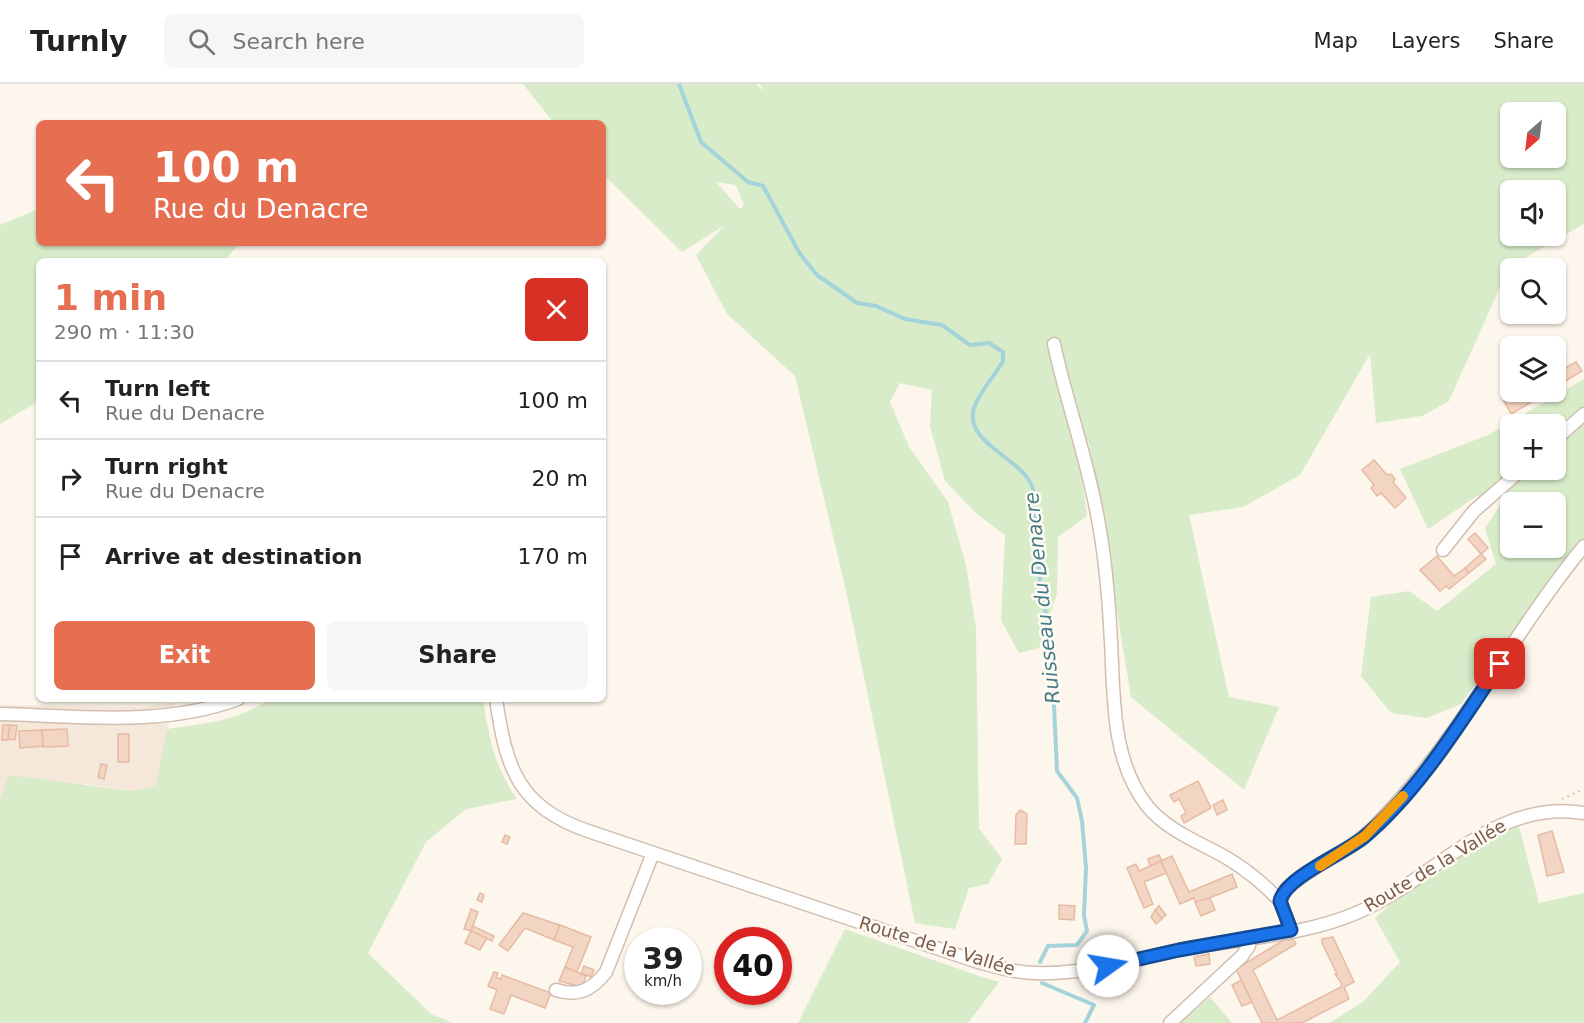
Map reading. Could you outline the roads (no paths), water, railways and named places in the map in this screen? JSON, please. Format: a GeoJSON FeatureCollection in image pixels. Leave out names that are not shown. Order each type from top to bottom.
{"type":"FeatureCollection","features":[{"type":"Feature","properties":{"kind":"street"},"geometry":{"type":"LineString","coordinates":[[1054,345],[1097,510],[1106,575],[1115,719],[1124,759],[1134,786],[1157,816],[1179,832],[1229,859],[1260,880],[1280,901],[1291,930]]}},
{"type":"Feature","properties":{"kind":"street"},"geometry":{"type":"LineString","coordinates":[[1566,430],[1584,414]]}},
{"type":"Feature","properties":{"kind":"street"},"geometry":{"type":"LineString","coordinates":[[1443,550],[1474,512],[1510,480]]}},
{"type":"Feature","properties":{"kind":"street"},"geometry":{"type":"LineString","coordinates":[[1280,901],[1290,885],[1358,842],[1400,800],[1460,724],[1584,546]]}},
{"type":"Feature","properties":{"kind":"street"},"geometry":{"type":"LineString","coordinates":[[0,714],[147,717],[203,709],[228,702]]}},
{"type":"Feature","properties":{"kind":"street","name":"Route de la Vallée"},"geometry":{"type":"LineString","coordinates":[[497,702],[508,760],[519,783],[533,802],[546,813],[570,825],[653,853],[978,962],[1018,972],[1055,973],[1086,970],[1291,930],[1361,911],[1499,825],[1517,817],[1551,810],[1584,813]]}},
{"type":"Feature","properties":{"kind":"street"},"geometry":{"type":"LineString","coordinates":[[556,990],[580,993],[591,987],[606,972],[653,853]]}},
{"type":"Feature","properties":{"kind":"street"},"geometry":{"type":"LineString","coordinates":[[1170,1023],[1242,956],[1249,946],[1249,938]]}},
{"type":"Feature","properties":{"kind":"waterway","name":"Ruisseau du Denacre"},"geometry":{"type":"LineString","coordinates":[[679,84],[701,142],[748,182],[763,186],[800,254],[817,275],[857,303],[876,306],[905,319],[942,325],[970,345],[989,343],[1003,352],[1003,361],[976,402],[973,421],[985,441],[1018,468],[1033,489],[1040,582],[1051,640],[1057,771],[1077,798],[1082,821],[1086,868],[1084,915],[1087,931],[1077,945],[1048,946],[1040,962]]}},
{"type":"Feature","properties":{"kind":"waterway","name":"Ruisseau du Denacre"},"geometry":{"type":"LineString","coordinates":[[1042,983],[1094,1005],[1085,1023]]}}]}
